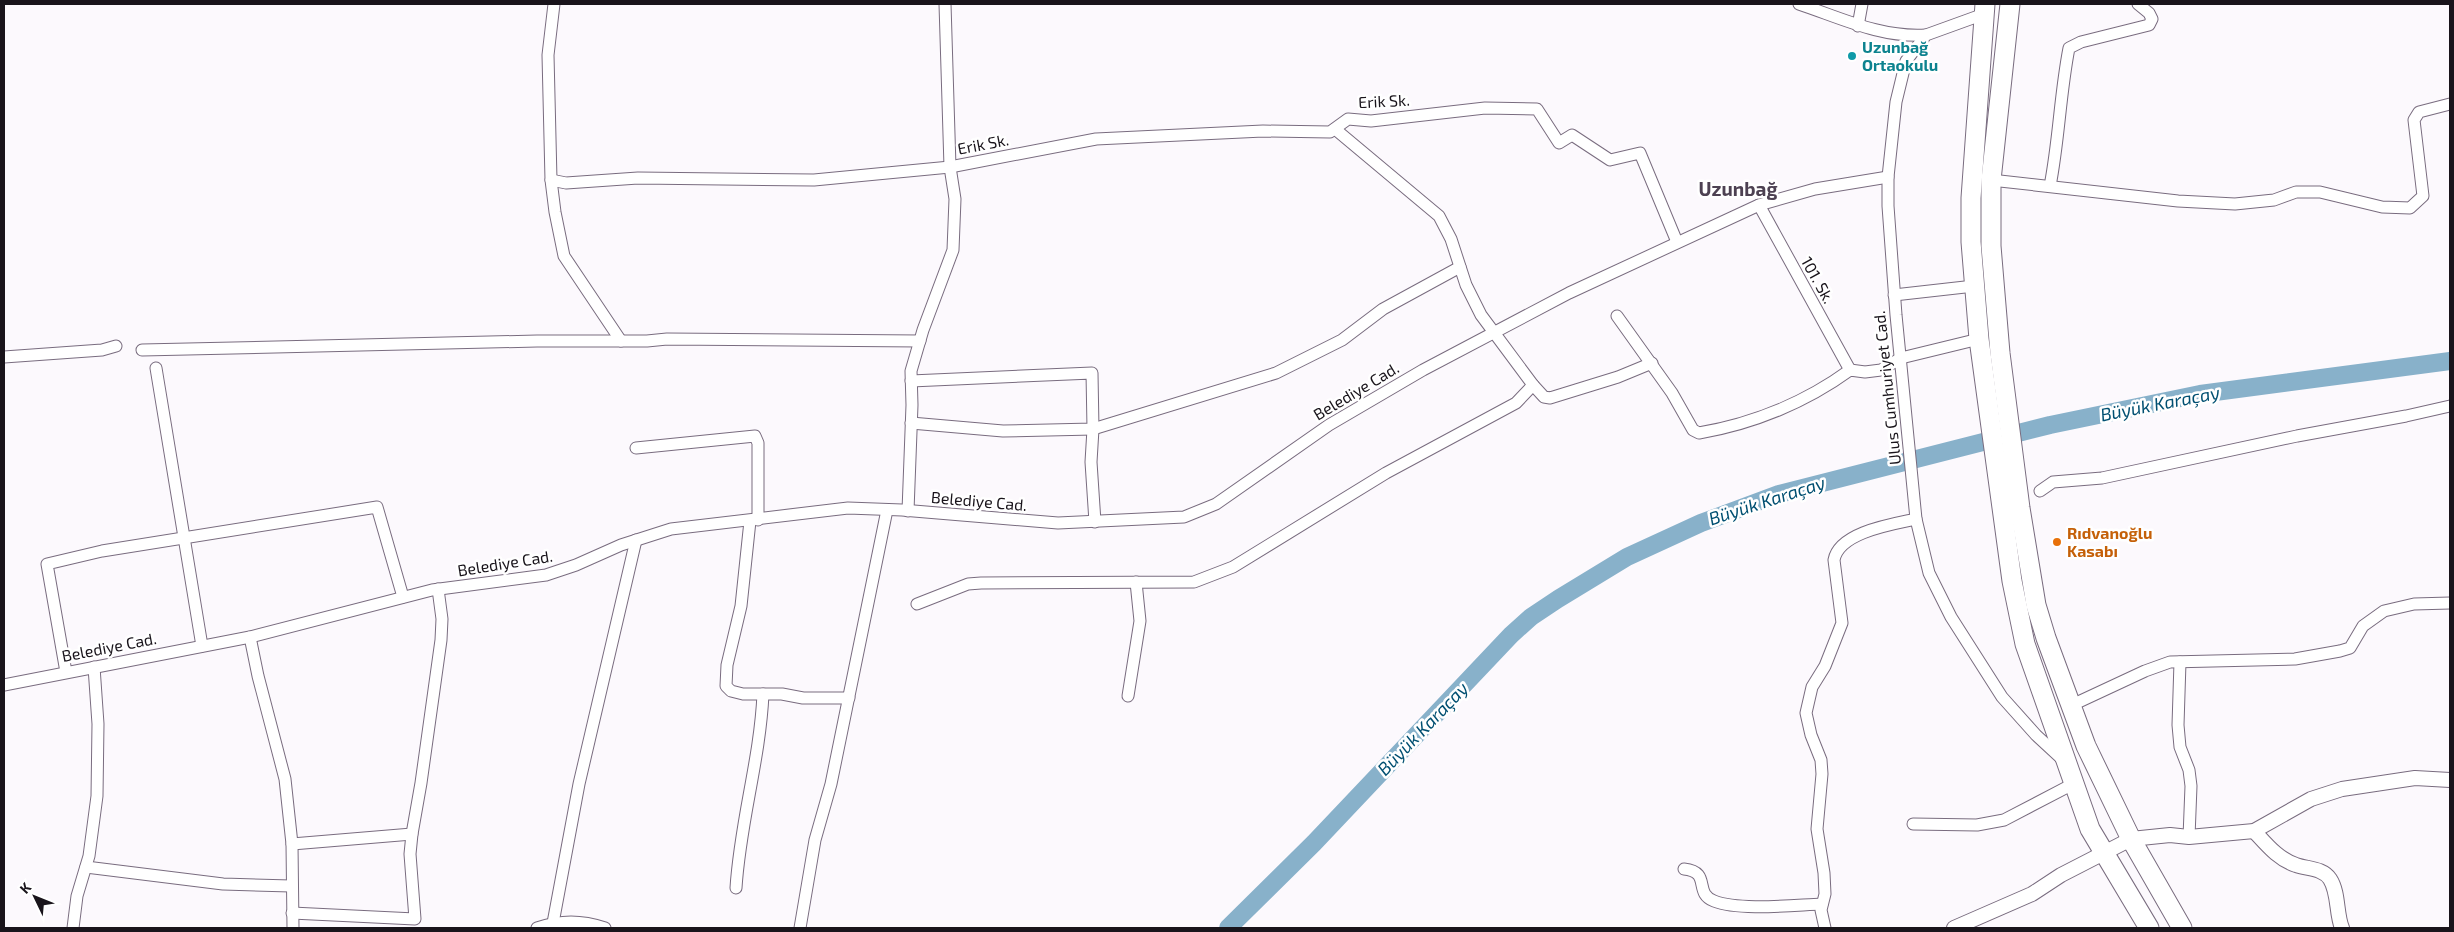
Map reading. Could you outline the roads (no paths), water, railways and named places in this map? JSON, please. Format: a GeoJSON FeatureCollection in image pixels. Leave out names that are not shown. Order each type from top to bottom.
{"type":"FeatureCollection","features":[{"type":"Feature","properties":{"kind":"highway"},"geometry":{"type":"LineString","coordinates":[[2010,4],[1991,180],[1991,246],[2000,353],[2020,508],[2036,605],[2046,638],[2086,746],[2131,839],[2182,928]]}},
{"type":"Feature","properties":{"kind":"highway"},"geometry":{"type":"LineString","coordinates":[[1984,9],[1971,198],[1974,286],[2001,515],[2012,581],[2026,644],[2064,761],[2090,830],[2149,928]]}},
{"type":"Feature","properties":{"kind":"street"},"geometry":{"type":"LineString","coordinates":[[554,4],[548,54],[551,180],[564,256],[621,341]]}},
{"type":"Feature","properties":{"kind":"street"},"geometry":{"type":"LineString","coordinates":[[908,511],[912,423],[911,371],[953,250],[955,199],[950,167],[945,4]]}},
{"type":"Feature","properties":{"kind":"street"},"geometry":{"type":"LineString","coordinates":[[1799,4],[1858,26],[1894,34],[1926,35],[1984,9]]}},
{"type":"Feature","properties":{"kind":"street"},"geometry":{"type":"LineString","coordinates":[[1858,26],[1862,4]]}},
{"type":"Feature","properties":{"kind":"street"},"geometry":{"type":"LineString","coordinates":[[2050,186],[2055,159],[2060,98],[2069,48],[2073,44],[2150,25],[2152,19],[2149,13],[2138,4]]}},
{"type":"Feature","properties":{"kind":"street","name":"Ulus Cumhuriyet Cad."},"geometry":{"type":"LineString","coordinates":[[1926,35],[1906,61],[1896,102],[1888,177],[1894,295],[1915,492],[1916,519],[1929,573],[1951,617],[2002,697],[2036,735],[2064,761]]}},
{"type":"Feature","properties":{"kind":"street"},"geometry":{"type":"LineString","coordinates":[[1991,180],[2178,201],[2235,204],[2258,202],[2308,191],[2320,192],[2382,207],[2410,208],[2423,196],[2414,120],[2419,112],[2450,104]]}},
{"type":"Feature","properties":{"kind":"street","name":"Erik Sk."},"geometry":{"type":"LineString","coordinates":[[551,180],[566,183],[638,178],[814,180],[950,167],[1096,139],[1263,130],[1330,132],[1348,119],[1371,121],[1484,108],[1537,109],[1559,143],[1572,135],[1610,160],[1640,153],[1678,242]]}},
{"type":"Feature","properties":{"kind":"street"},"geometry":{"type":"LineString","coordinates":[[1335,129],[1439,216],[1451,239],[1466,286],[1481,315],[1544,397],[1550,398],[1618,377],[1652,363]]}},
{"type":"Feature","properties":{"kind":"street","name":"Belediye Cad."},"geometry":{"type":"LineString","coordinates":[[4,685],[250,637],[438,589],[546,575],[636,540],[671,529],[754,521],[848,508],[908,511],[1019,521],[1095,522],[1184,517],[1216,504],[1329,425],[1423,370],[1569,292],[1759,205],[1814,189],[1888,177]]}},
{"type":"Feature","properties":{"kind":"street","name":"101. Sk."},"geometry":{"type":"LineString","coordinates":[[1759,205],[1850,370]]}},
{"type":"Feature","properties":{"kind":"street"},"geometry":{"type":"LineString","coordinates":[[912,423],[1003,431],[1093,429],[1276,373],[1342,340],[1383,309],[1460,267]]}},
{"type":"Feature","properties":{"kind":"street"},"geometry":{"type":"LineString","coordinates":[[1894,295],[1974,286]]}},
{"type":"Feature","properties":{"kind":"street"},"geometry":{"type":"LineString","coordinates":[[1618,316],[1684,411],[1693,430],[1699,433],[1729,426],[1783,408],[1825,388],[1850,370],[1865,372],[1881,370],[1901,358],[1979,339]]}},
{"type":"Feature","properties":{"kind":"street"},"geometry":{"type":"LineString","coordinates":[[142,350],[667,339],[920,341]]}},
{"type":"Feature","properties":{"kind":"street"},"geometry":{"type":"LineString","coordinates":[[4,357],[102,350],[116,346]]}},
{"type":"Feature","properties":{"kind":"street"},"geometry":{"type":"LineString","coordinates":[[156,368],[202,646]]}},
{"type":"Feature","properties":{"kind":"street"},"geometry":{"type":"LineString","coordinates":[[911,381],[1092,373],[1093,429],[1091,462],[1095,522]]}},
{"type":"Feature","properties":{"kind":"street"},"geometry":{"type":"LineString","coordinates":[[917,604],[974,583],[1194,582],[1233,567],[1386,473],[1516,403],[1533,385]]}},
{"type":"Feature","properties":{"kind":"street"},"geometry":{"type":"LineString","coordinates":[[2040,491],[2053,482],[2102,478],[2297,436],[2450,406]]}},
{"type":"Feature","properties":{"kind":"street"},"geometry":{"type":"LineString","coordinates":[[636,448],[755,436],[758,443],[754,521],[741,606],[725,677],[726,686],[731,691],[743,694],[782,694],[803,698],[849,698]]}},
{"type":"Feature","properties":{"kind":"street"},"geometry":{"type":"LineString","coordinates":[[66,672],[47,564],[102,551],[377,507],[403,597]]}},
{"type":"Feature","properties":{"kind":"street"},"geometry":{"type":"LineString","coordinates":[[800,928],[815,840],[831,784],[887,510]]}},
{"type":"Feature","properties":{"kind":"street"},"geometry":{"type":"LineString","coordinates":[[1825,928],[1822,904],[1825,894],[1824,872],[1817,829],[1822,774],[1821,760],[1811,735],[1806,713],[1812,687],[1825,666],[1842,623],[1836,554],[1841,547],[1862,534],[1916,519]]}},
{"type":"Feature","properties":{"kind":"street"},"geometry":{"type":"LineString","coordinates":[[553,923],[579,784],[636,540]]}},
{"type":"Feature","properties":{"kind":"street"},"geometry":{"type":"LineString","coordinates":[[1128,696],[1140,621],[1136,582]]}},
{"type":"Feature","properties":{"kind":"street"},"geometry":{"type":"LineString","coordinates":[[292,912],[415,919],[410,854],[441,640],[442,619],[438,589]]}},
{"type":"Feature","properties":{"kind":"street"},"geometry":{"type":"LineString","coordinates":[[2072,705],[2160,664],[2262,661],[2328,654],[2350,648],[2364,626],[2384,612],[2414,604],[2450,603]]}},
{"type":"Feature","properties":{"kind":"street"},"geometry":{"type":"LineString","coordinates":[[250,637],[258,676],[285,779],[292,844],[293,928]]}},
{"type":"Feature","properties":{"kind":"street"},"geometry":{"type":"LineString","coordinates":[[2180,662],[2178,725],[2180,747],[2189,770],[2191,786],[2189,837]]}},
{"type":"Feature","properties":{"kind":"street"},"geometry":{"type":"LineString","coordinates":[[73,928],[77,896],[86,867],[97,796],[98,724],[94,666]]}},
{"type":"Feature","properties":{"kind":"street"},"geometry":{"type":"LineString","coordinates":[[736,888],[744,818],[762,724],[763,694]]}},
{"type":"Feature","properties":{"kind":"street"},"geometry":{"type":"LineString","coordinates":[[1954,928],[2032,894],[2103,852],[2131,839],[2170,835],[2189,837],[2254,831],[2311,799],[2342,789],[2415,778],[2450,780]]}},
{"type":"Feature","properties":{"kind":"street"},"geometry":{"type":"LineString","coordinates":[[1913,824],[1976,825],[2004,820],[2073,784]]}},
{"type":"Feature","properties":{"kind":"street"},"geometry":{"type":"LineString","coordinates":[[2254,831],[2281,858],[2296,865],[2316,869],[2331,880],[2342,928]]}},
{"type":"Feature","properties":{"kind":"street"},"geometry":{"type":"LineString","coordinates":[[292,844],[412,834]]}},
{"type":"Feature","properties":{"kind":"street"},"geometry":{"type":"LineString","coordinates":[[86,867],[223,884],[292,886]]}},
{"type":"Feature","properties":{"kind":"street"},"geometry":{"type":"LineString","coordinates":[[1684,869],[1697,872],[1702,878],[1702,889],[1706,896],[1713,901],[1746,906],[1822,904]]}},
{"type":"Feature","properties":{"kind":"street"},"geometry":{"type":"LineString","coordinates":[[537,928],[553,923],[572,921],[605,928]]}},
{"type":"Feature","properties":{"kind":"waterway","name":"Büyük Karaçay"},"geometry":{"type":"LineString","coordinates":[[1228,928],[1314,843],[1511,635],[1531,617],[1627,557],[1701,523],[1779,494],[2050,425],[2200,394],[2450,361]]}},
{"type":"Feature","properties":{"kind":"place","name":"Uzunbağ Ortaokulu"},"geometry":{"type":"Point","coordinates":[1852,56]}},
{"type":"Feature","properties":{"kind":"place","name":"Rıdvanoğlu Kasabı"},"geometry":{"type":"Point","coordinates":[2057,542]}},
{"type":"Feature","properties":{"kind":"district","name":"Uzunbağ"},"geometry":{"type":"Point","coordinates":[1738,189]}}]}
